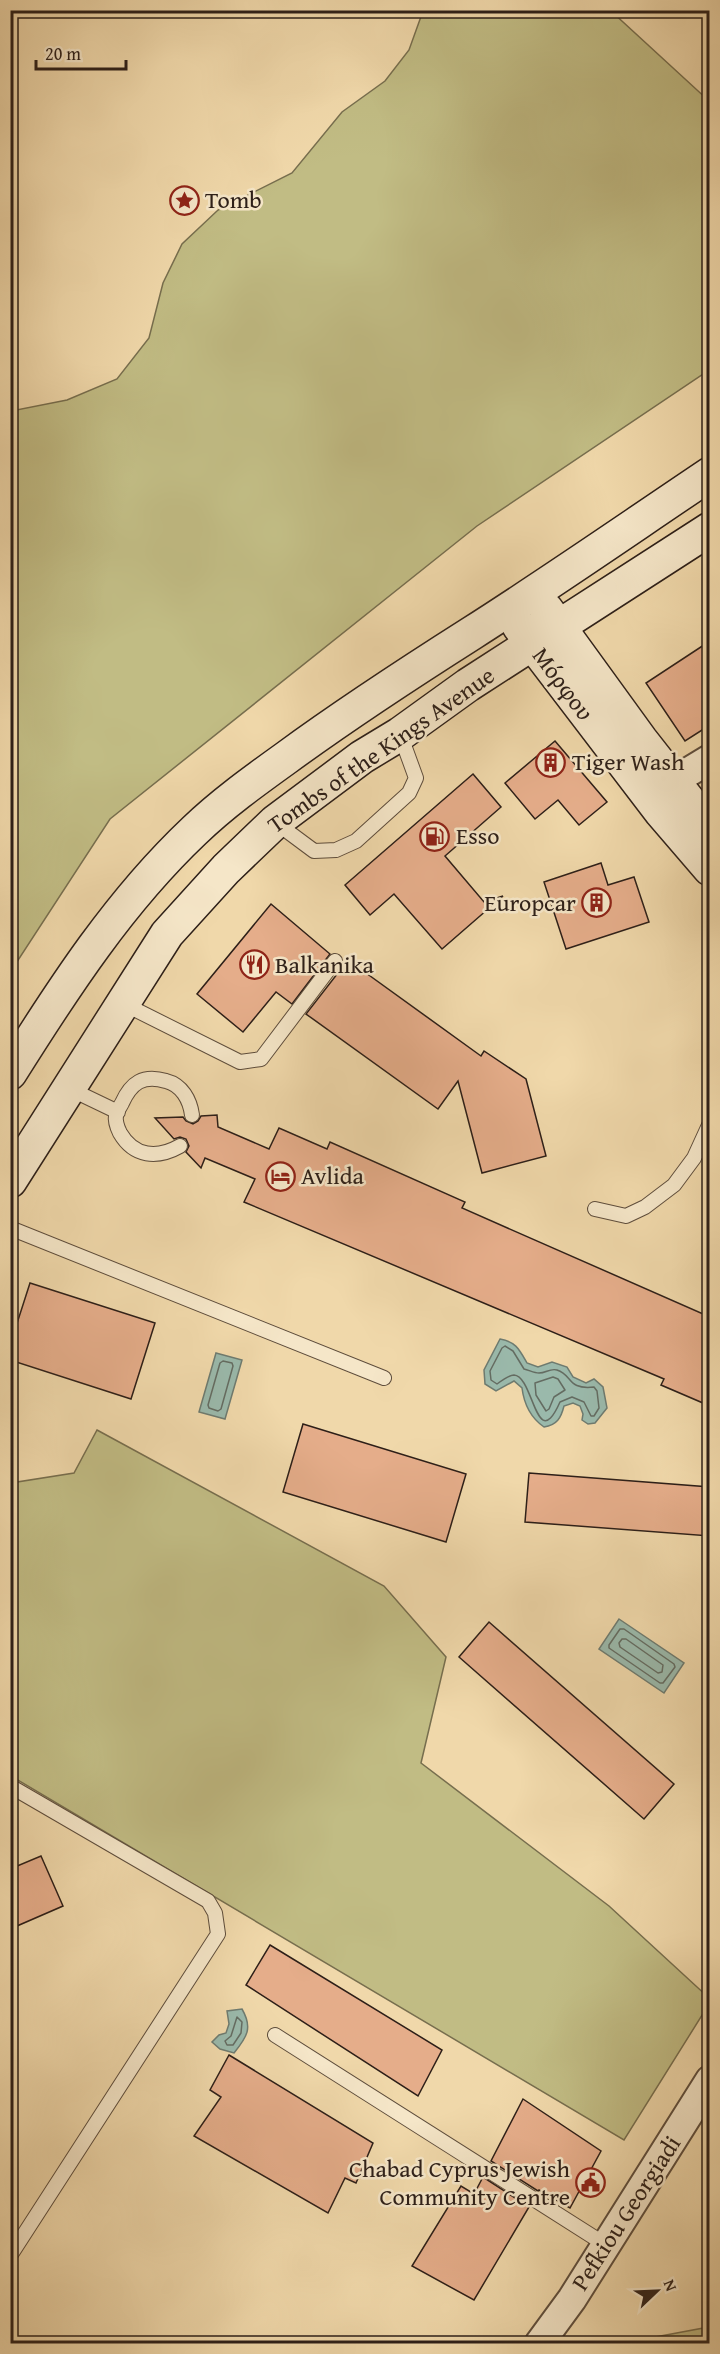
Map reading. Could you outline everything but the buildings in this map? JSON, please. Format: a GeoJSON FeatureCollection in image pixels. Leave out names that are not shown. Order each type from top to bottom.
{"type":"FeatureCollection","features":[{"type":"Feature","properties":{"kind":"main road","name":"Tombs of the Kings Avenue"},"geometry":{"type":"LineString","coordinates":[[10,1073],[83,960],[145,881],[194,830],[316,736],[710,474]]}},
{"type":"Feature","properties":{"kind":"main road","name":"Tombs of the Kings Avenue"},"geometry":{"type":"LineString","coordinates":[[10,1181],[167,934],[226,868],[275,822],[362,757],[400,734],[468,685],[710,529]]}},
{"type":"Feature","properties":{"kind":"main road","name":"Μόρφου"},"geometry":{"type":"LineString","coordinates":[[535,592],[546,635],[661,812],[710,869]]}},
{"type":"Feature","properties":{"kind":"main road","name":"Μόρφου"},"geometry":{"type":"LineString","coordinates":[[508,610],[546,635],[710,828]]}},
{"type":"Feature","properties":{"kind":"street"},"geometry":{"type":"LineString","coordinates":[[672,782],[710,759]]}},
{"type":"Feature","properties":{"kind":"street","name":"Pefkiou Georgiadi"},"geometry":{"type":"LineString","coordinates":[[539,2343],[606,2245],[710,2080]]}},
{"type":"Feature","properties":{"kind":"lane"},"geometry":{"type":"LineString","coordinates":[[275,822],[314,851],[336,850],[356,841],[409,793],[416,778],[400,734]]}},
{"type":"Feature","properties":{"kind":"lane"},"geometry":{"type":"LineString","coordinates":[[122,1003],[240,1062],[261,1059],[335,961]]}},
{"type":"Feature","properties":{"kind":"lane"},"geometry":{"type":"LineString","coordinates":[[180,1146],[167,1153],[152,1155],[137,1152],[125,1142],[118,1129],[116,1114],[129,1088],[142,1080],[157,1078],[171,1082],[183,1091],[191,1104],[192,1115]]}},
{"type":"Feature","properties":{"kind":"lane"},"geometry":{"type":"LineString","coordinates":[[69,1088],[118,1112]]}},
{"type":"Feature","properties":{"kind":"lane"},"geometry":{"type":"LineString","coordinates":[[595,1209],[626,1216],[645,1207],[674,1185],[694,1158],[710,1123]]}},
{"type":"Feature","properties":{"kind":"lane"},"geometry":{"type":"LineString","coordinates":[[10,1228],[384,1378]]}},
{"type":"Feature","properties":{"kind":"lane"},"geometry":{"type":"LineString","coordinates":[[10,1786],[207,1901],[215,1913],[218,1934],[10,2256]]}},
{"type":"Feature","properties":{"kind":"lane"},"geometry":{"type":"LineString","coordinates":[[275,2035],[606,2245]]}},
{"type":"Feature","properties":{"kind":"shaded area"},"geometry":{"type":"Polygon","coordinates":[[[423,11],[611,11],[709,101],[709,370],[477,526],[110,819],[11,971],[11,411],[67,400],[117,379],[149,338],[163,283],[182,244],[218,210],[292,173],[342,112],[385,81],[409,50],[423,11]]]}},
{"type":"Feature","properties":{"kind":"shaded area"},"geometry":{"type":"Polygon","coordinates":[[[97,1430],[384,1586],[446,1657],[421,1763],[609,1906],[709,1998],[709,2004],[624,2140],[11,1776],[11,1483],[74,1473],[97,1430]]]}},
{"type":"Feature","properties":{"kind":"shaded area"},"geometry":{"type":"Polygon","coordinates":[[[709,2327],[709,2343],[638,2343],[650,2338],[709,2327]]]}},
{"type":"Feature","properties":{"kind":"water"},"geometry":{"type":"Polygon","coordinates":[[[500,1339],[516,1347],[527,1363],[538,1367],[552,1362],[567,1367],[573,1377],[586,1383],[594,1379],[603,1387],[607,1408],[595,1423],[588,1424],[582,1420],[583,1414],[580,1406],[573,1403],[564,1406],[555,1423],[544,1427],[532,1415],[524,1400],[522,1388],[514,1381],[496,1391],[485,1384],[484,1370],[500,1339]]]}},
{"type":"Feature","properties":{"kind":"water"},"geometry":{"type":"Polygon","coordinates":[[[216,1353],[242,1360],[225,1419],[199,1412],[216,1353]]]}},
{"type":"Feature","properties":{"kind":"water"},"geometry":{"type":"Polygon","coordinates":[[[619,1619],[684,1663],[664,1693],[599,1649],[619,1619]]]}},
{"type":"Feature","properties":{"kind":"water"},"geometry":{"type":"Polygon","coordinates":[[[242,2009],[248,2027],[245,2037],[234,2053],[220,2049],[212,2042],[219,2035],[226,2033],[229,2024],[227,2011],[242,2009]]]}},
{"type":"Feature","properties":{"kind":"place","name":"Tomb"},"geometry":{"type":"Point","coordinates":[184,200]}},
{"type":"Feature","properties":{"kind":"place","name":"Tiger Wash"},"geometry":{"type":"Point","coordinates":[551,762]}},
{"type":"Feature","properties":{"kind":"place","name":"Esso"},"geometry":{"type":"Point","coordinates":[435,836]}},
{"type":"Feature","properties":{"kind":"place","name":"Europcar"},"geometry":{"type":"Point","coordinates":[597,903]}},
{"type":"Feature","properties":{"kind":"place","name":"Balkanika"},"geometry":{"type":"Point","coordinates":[254,965]}},
{"type":"Feature","properties":{"kind":"place","name":"Avlida"},"geometry":{"type":"Point","coordinates":[280,1176]}},
{"type":"Feature","properties":{"kind":"place","name":"Chabad Cyprus Jewish Community Centre"},"geometry":{"type":"Point","coordinates":[591,2183]}}]}
